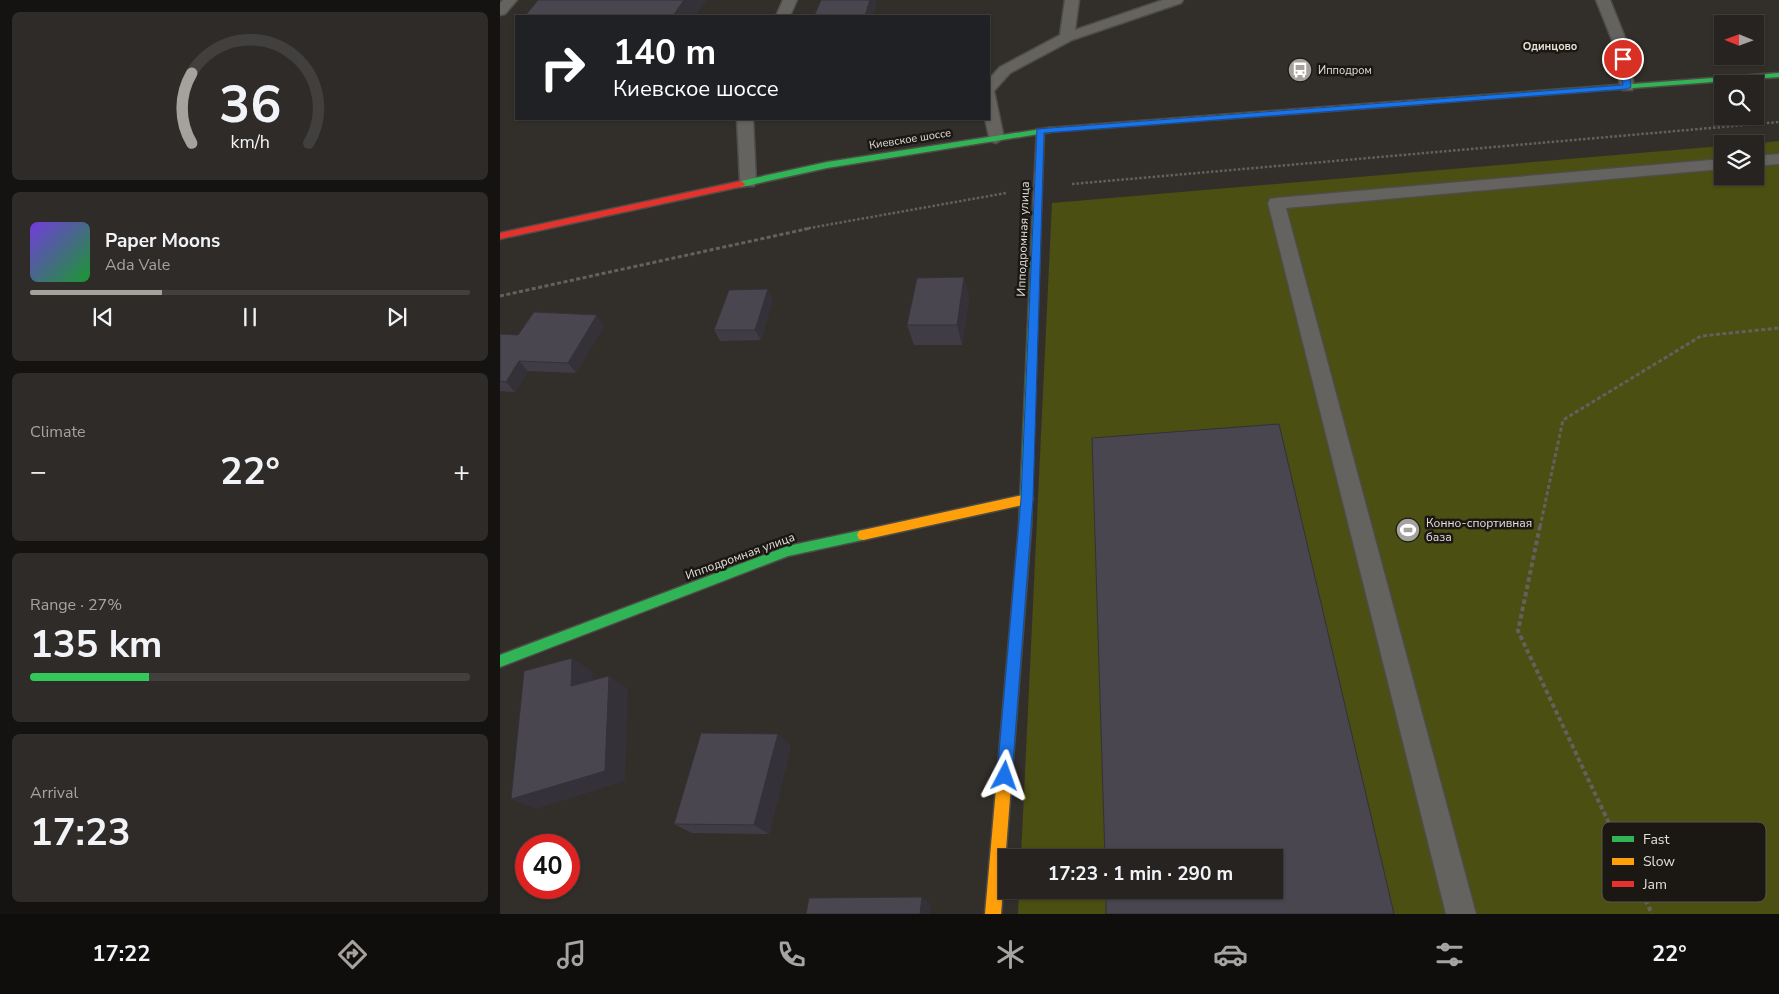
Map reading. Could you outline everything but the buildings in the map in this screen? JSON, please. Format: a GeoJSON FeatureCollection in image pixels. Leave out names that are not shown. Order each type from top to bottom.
{"type":"FeatureCollection","features":[{"type":"Feature","properties":{"kind":"main road","name":"Киевское шоссе"},"geometry":{"type":"LineString","coordinates":[[500,236],[827,165],[1040,131],[1134,122],[1779,75]]}},
{"type":"Feature","properties":{"kind":"main road","name":"Ипподромная улица"},"geometry":{"type":"LineString","coordinates":[[993,914],[1027,499],[1040,131]]}},
{"type":"Feature","properties":{"kind":"main road","name":"Ипподромная улица"},"geometry":{"type":"LineString","coordinates":[[500,661],[788,551],[1027,499]]}},
{"type":"Feature","properties":{"kind":"lane"},"geometry":{"type":"LineString","coordinates":[[500,11],[510,0]]}},
{"type":"Feature","properties":{"kind":"lane"},"geometry":{"type":"LineString","coordinates":[[783,15],[790,0]]}},
{"type":"Feature","properties":{"kind":"lane"},"geometry":{"type":"LineString","coordinates":[[1067,37],[1072,0]]}},
{"type":"Feature","properties":{"kind":"lane"},"geometry":{"type":"LineString","coordinates":[[990,87],[1006,70],[1067,37],[1176,0]]}},
{"type":"Feature","properties":{"kind":"lane"},"geometry":{"type":"LineString","coordinates":[[1603,0],[1621,45],[1627,87]]}},
{"type":"Feature","properties":{"kind":"lane"},"geometry":{"type":"LineString","coordinates":[[990,100],[996,138]]}},
{"type":"Feature","properties":{"kind":"lane"},"geometry":{"type":"LineString","coordinates":[[745,120],[748,182]]}},
{"type":"Feature","properties":{"kind":"lane"},"geometry":{"type":"LineString","coordinates":[[1764,161],[1779,159]]}},
{"type":"Feature","properties":{"kind":"lane"},"geometry":{"type":"LineString","coordinates":[[1461,914],[1276,203],[1714,165]]}},
{"type":"Feature","properties":{"kind":"path"},"geometry":{"type":"LineString","coordinates":[[500,296],[772,235],[1039,187],[1779,122]]}},
{"type":"Feature","properties":{"kind":"path"},"geometry":{"type":"LineString","coordinates":[[1608,822],[1518,631],[1563,420],[1701,336],[1779,328]]}},
{"type":"Feature","properties":{"kind":"path"},"geometry":{"type":"LineString","coordinates":[[1646,902],[1652,914]]}},
{"type":"Feature","properties":{"kind":"green space","name":"Конно-спортивная база"},"geometry":{"type":"Polygon","coordinates":[[[1779,141],[1779,914],[1018,914],[1019,899],[1283,899],[1283,849],[1021,849],[1052,203],[1714,147],[1714,185],[1764,185],[1764,143],[1779,141]]]}},
{"type":"Feature","properties":{"kind":"traffic: fast"},"geometry":{"type":"LineString","coordinates":[[1419,102],[1779,75]]}},
{"type":"Feature","properties":{"kind":"traffic: fast"},"geometry":{"type":"LineString","coordinates":[[741,184],[827,165],[1048,130]]}},
{"type":"Feature","properties":{"kind":"traffic: fast"},"geometry":{"type":"LineString","coordinates":[[1025,527],[1037,210]]}},
{"type":"Feature","properties":{"kind":"traffic: fast"},"geometry":{"type":"LineString","coordinates":[[500,661],[788,551],[863,535]]}},
{"type":"Feature","properties":{"kind":"traffic: slow"},"geometry":{"type":"LineString","coordinates":[[1048,130],[1419,102]]}},
{"type":"Feature","properties":{"kind":"traffic: slow"},"geometry":{"type":"LineString","coordinates":[[1037,210],[1040,131]]}},
{"type":"Feature","properties":{"kind":"traffic: slow"},"geometry":{"type":"LineString","coordinates":[[863,535],[1027,499]]}},
{"type":"Feature","properties":{"kind":"traffic: slow"},"geometry":{"type":"LineString","coordinates":[[993,914],[1025,527]]}},
{"type":"Feature","properties":{"kind":"traffic: jam"},"geometry":{"type":"LineString","coordinates":[[500,236],[741,184]]}},
{"type":"Feature","properties":{"kind":"place","name":"Ипподром"},"geometry":{"type":"Point","coordinates":[1300,70]}},
{"type":"Feature","properties":{"kind":"place","name":"Конно-спортивная база"},"geometry":{"type":"Point","coordinates":[1408,530]}},
{"type":"Feature","properties":{"kind":"district","name":"Одинцово"},"geometry":{"type":"Point","coordinates":[1550,46]}},
{"type":"Feature","properties":{"kind":"route"},"geometry":{"type":"LineString","coordinates":[[1005,776],[1027,499],[1040,131],[1124,123],[1627,87],[1623,59]]}}]}
